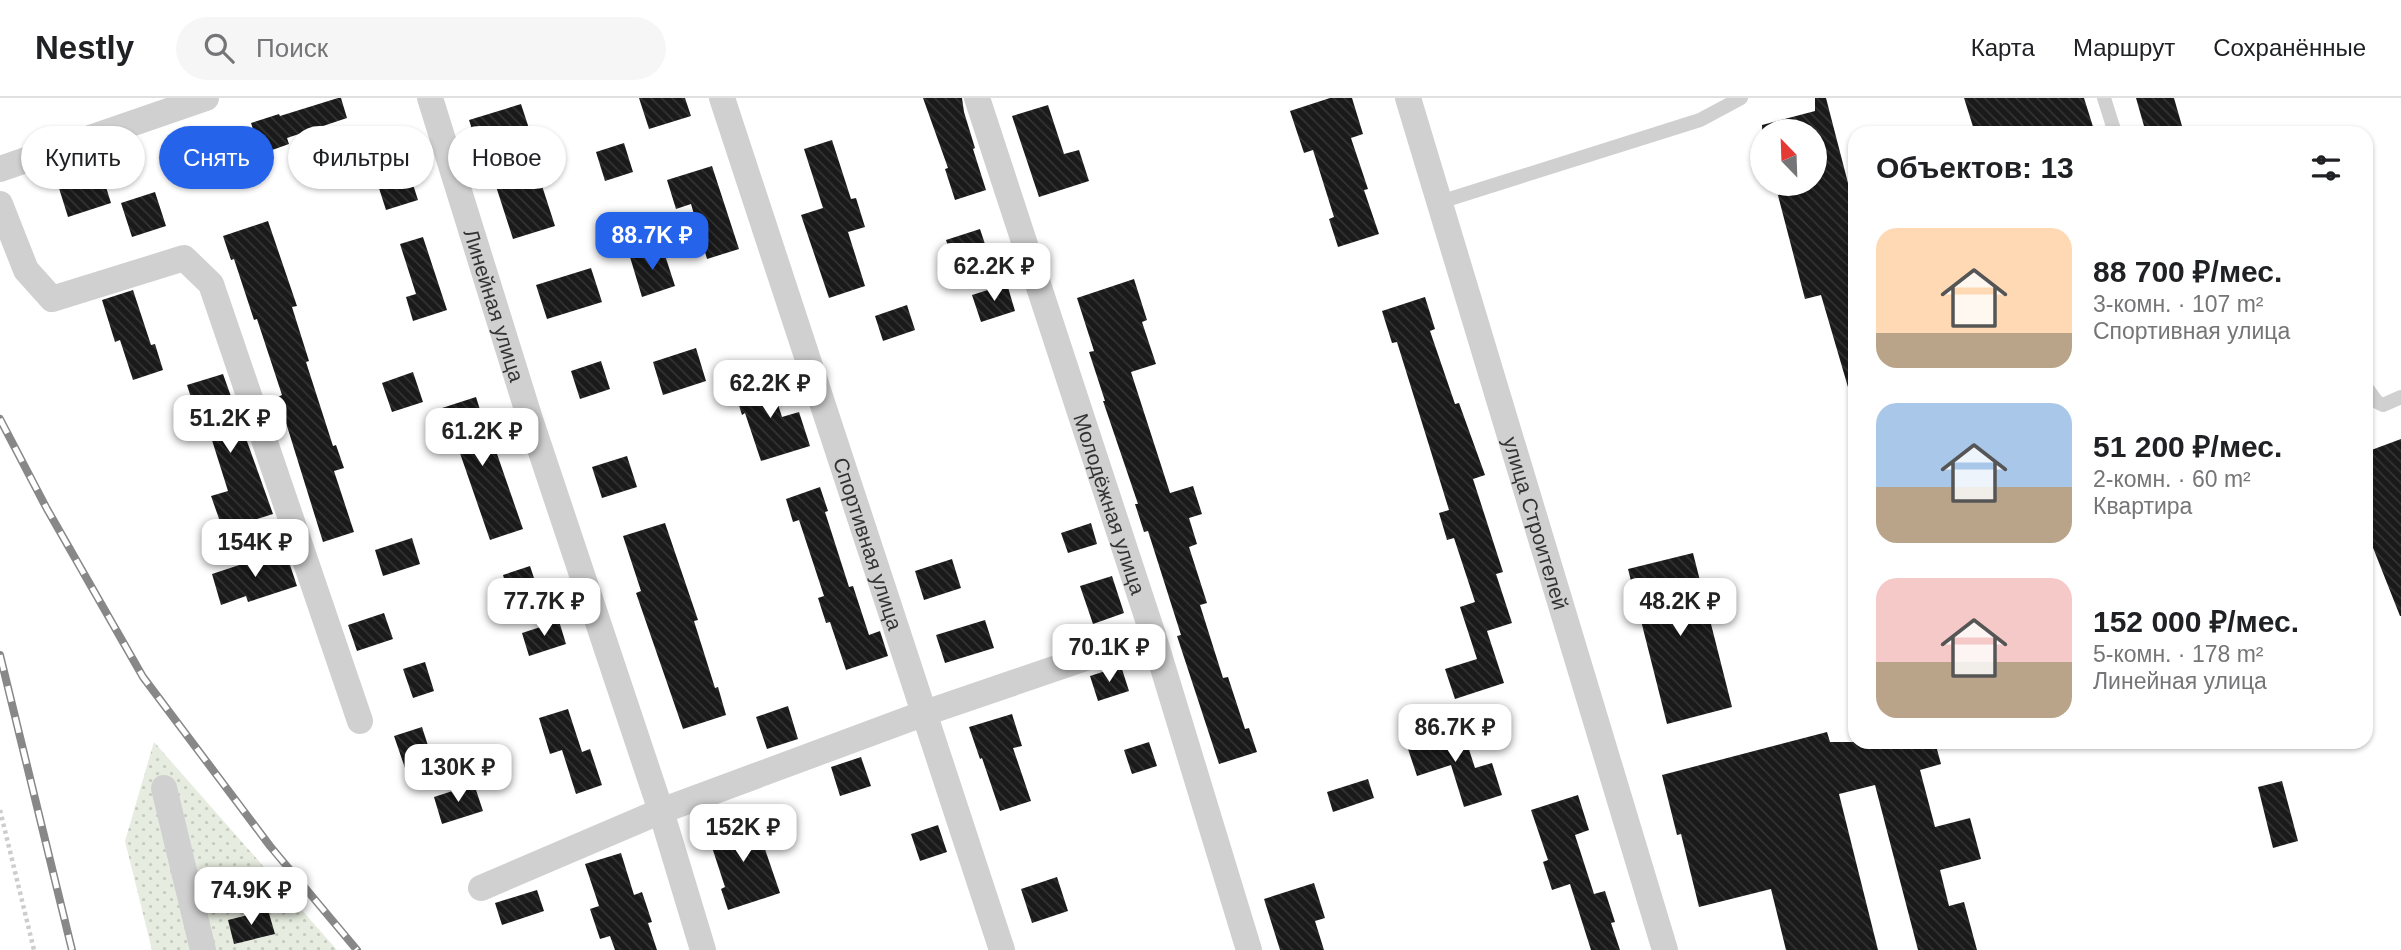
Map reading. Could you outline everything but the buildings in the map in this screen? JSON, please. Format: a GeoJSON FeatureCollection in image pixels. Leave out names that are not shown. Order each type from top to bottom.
{"type":"FeatureCollection","features":[{"type":"Feature","properties":{"kind":"street"},"geometry":{"type":"LineString","coordinates":[[0,169],[206,98]]}},
{"type":"Feature","properties":{"kind":"street","name":"Линейная улица"},"geometry":{"type":"LineString","coordinates":[[430,98],[530,419],[661,811],[704,950]]}},
{"type":"Feature","properties":{"kind":"street","name":"Спортивная улица"},"geometry":{"type":"LineString","coordinates":[[722,98],[1002,950]]}},
{"type":"Feature","properties":{"kind":"street","name":"Молодёжная улица"},"geometry":{"type":"LineString","coordinates":[[977,98],[1153,635],[1249,950]]}},
{"type":"Feature","properties":{"kind":"street","name":"улица Строителей"},"geometry":{"type":"LineString","coordinates":[[1408,98],[1665,950]]}},
{"type":"Feature","properties":{"kind":"street"},"geometry":{"type":"LineString","coordinates":[[0,204],[26,270],[52,299],[184,258],[211,284],[360,721]]}},
{"type":"Feature","properties":{"kind":"street"},"geometry":{"type":"LineString","coordinates":[[481,888],[661,811],[925,713],[1153,635]]}},
{"type":"Feature","properties":{"kind":"street"},"geometry":{"type":"LineString","coordinates":[[164,788],[203,950]]}},
{"type":"Feature","properties":{"kind":"lane"},"geometry":{"type":"LineString","coordinates":[[1440,202],[1700,120],[1741,98]]}},
{"type":"Feature","properties":{"kind":"lane"},"geometry":{"type":"LineString","coordinates":[[2104,98],[2113,126]]}},
{"type":"Feature","properties":{"kind":"lane"},"geometry":{"type":"LineString","coordinates":[[2373,397],[2383,405],[2401,397]]}},
{"type":"Feature","properties":{"kind":"path"},"geometry":{"type":"LineString","coordinates":[[0,810],[34,950]]}},
{"type":"Feature","properties":{"kind":"shaded area"},"geometry":{"type":"Polygon","coordinates":[[[154,742],[337,950],[152,950],[125,841],[154,742]]]}},
{"type":"Feature","properties":{"kind":"railway"},"geometry":{"type":"LineString","coordinates":[[0,419],[47,509],[143,677],[270,846],[357,950]]}},
{"type":"Feature","properties":{"kind":"railway"},"geometry":{"type":"LineString","coordinates":[[0,655],[72,950]]}}]}
